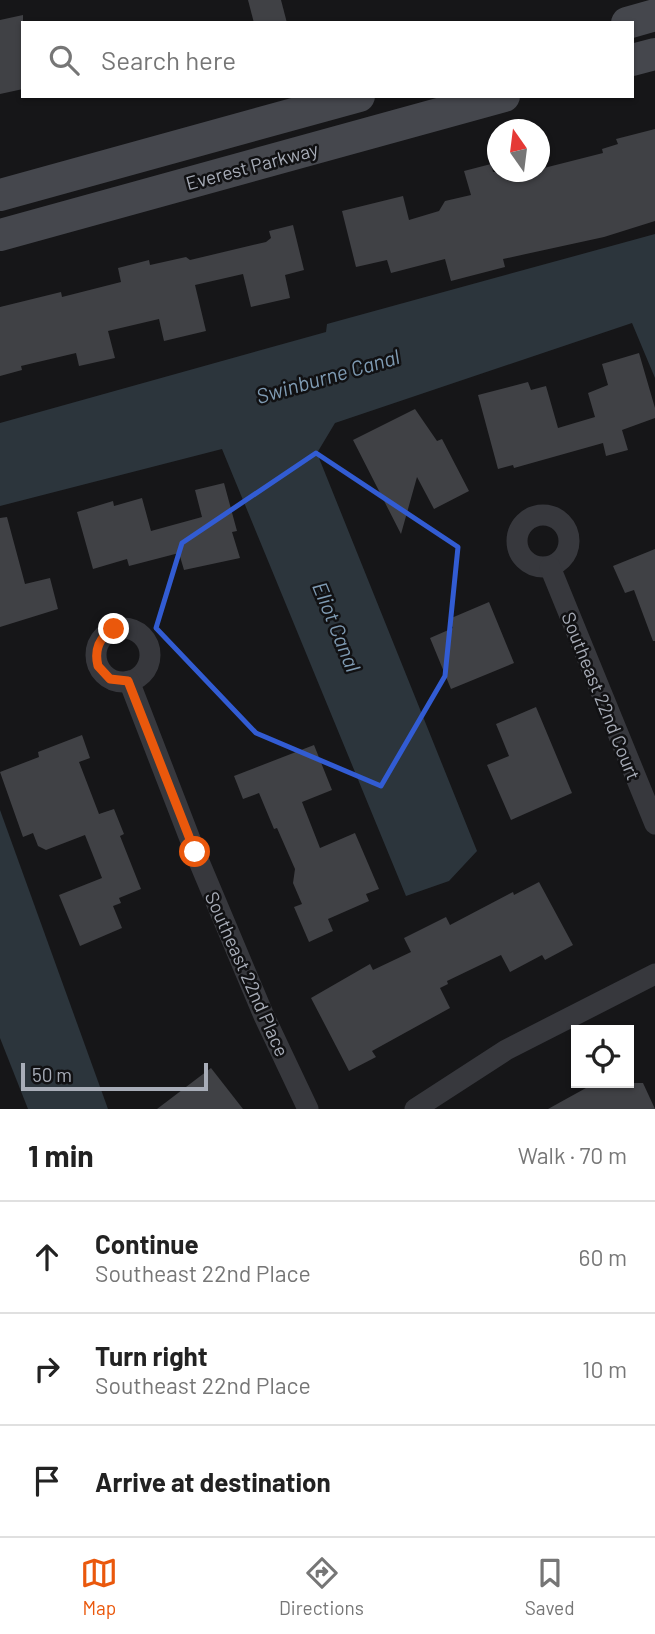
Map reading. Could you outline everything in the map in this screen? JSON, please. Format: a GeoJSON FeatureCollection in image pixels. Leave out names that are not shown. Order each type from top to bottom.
{"type":"FeatureCollection","features":[{"type":"Feature","properties":{"kind":"street"},"geometry":{"type":"LineString","coordinates":[[634,21],[655,15]]}},
{"type":"Feature","properties":{"kind":"street"},"geometry":{"type":"LineString","coordinates":[[634,59],[655,54]]}},
{"type":"Feature","properties":{"kind":"street","name":"Everest Parkway"},"geometry":{"type":"LineString","coordinates":[[0,195],[352,98]]}},
{"type":"Feature","properties":{"kind":"street","name":"Everest Parkway"},"geometry":{"type":"LineString","coordinates":[[0,235],[497,98]]}},
{"type":"Feature","properties":{"kind":"street","name":"Southeast 22nd Court"},"geometry":{"type":"LineString","coordinates":[[550,567],[655,824]]}},
{"type":"Feature","properties":{"kind":"street","name":"Southeast 22nd Place"},"geometry":{"type":"LineString","coordinates":[[128,681],[141,720],[205,877],[264,1016],[308,1109]]}},
{"type":"Feature","properties":{"kind":"street"},"geometry":{"type":"LineString","coordinates":[[415,1109],[516,1045],[655,974]]}},
{"type":"Feature","properties":{"kind":"highlighted area"},"geometry":{"type":"Polygon","coordinates":[[[316,453],[458,547],[445,676],[381,786],[256,733],[156,628],[182,543],[316,453]]]}},
{"type":"Feature","properties":{"kind":"water"},"geometry":{"type":"Polygon","coordinates":[[[655,234],[655,378],[632,323],[335,423],[317,453],[477,851],[449,881],[406,896],[222,449],[0,506],[0,423],[326,332],[327,324],[655,234]]]}},
{"type":"Feature","properties":{"kind":"water"},"geometry":{"type":"Polygon","coordinates":[[[0,810],[108,1109],[28,1109],[0,1038],[0,810]]]}},
{"type":"Feature","properties":{"kind":"building"},"geometry":{"type":"Polygon","coordinates":[[[248,0],[281,0],[286,21],[253,21],[248,0]]]}},
{"type":"Feature","properties":{"kind":"building"},"geometry":{"type":"Polygon","coordinates":[[[23,15],[21,89],[0,94],[0,20],[23,15]]]}},
{"type":"Feature","properties":{"kind":"building"},"geometry":{"type":"Polygon","coordinates":[[[655,129],[655,221],[604,237],[503,259],[505,267],[451,281],[445,259],[391,273],[387,260],[356,267],[342,211],[403,196],[409,220],[439,211],[445,201],[471,195],[464,171],[487,165],[487,182],[550,182],[550,166],[603,153],[602,149],[618,144],[616,139],[655,129]]]}},
{"type":"Feature","properties":{"kind":"building"},"geometry":{"type":"Polygon","coordinates":[[[293,225],[304,270],[285,275],[290,298],[251,307],[243,274],[195,285],[206,331],[164,341],[159,319],[108,331],[115,358],[79,366],[76,353],[21,366],[22,370],[0,376],[0,307],[61,292],[62,297],[121,282],[118,268],[149,260],[150,265],[186,257],[190,260],[266,242],[271,238],[269,231],[293,225]]]}},
{"type":"Feature","properties":{"kind":"building"},"geometry":{"type":"Polygon","coordinates":[[[639,353],[655,408],[655,418],[622,430],[628,450],[606,456],[603,443],[514,468],[513,465],[498,469],[478,395],[528,382],[531,390],[546,386],[558,428],[595,417],[588,393],[608,385],[602,364],[639,353]]]}},
{"type":"Feature","properties":{"kind":"building"},"geometry":{"type":"Polygon","coordinates":[[[415,409],[437,441],[442,439],[469,491],[434,509],[417,477],[401,534],[353,440],[415,409]]]}},
{"type":"Feature","properties":{"kind":"building"},"geometry":{"type":"Polygon","coordinates":[[[224,483],[237,531],[232,532],[240,558],[184,570],[179,553],[129,566],[127,559],[93,569],[77,512],[113,501],[114,506],[142,498],[151,531],[202,517],[195,490],[224,483]]]}},
{"type":"Feature","properties":{"kind":"building"},"geometry":{"type":"Polygon","coordinates":[[[7,517],[25,584],[50,578],[58,609],[0,627],[0,518],[7,517]]]}},
{"type":"Feature","properties":{"kind":"building"},"geometry":{"type":"Polygon","coordinates":[[[655,549],[653,641],[634,590],[625,593],[613,566],[655,549]]]}},
{"type":"Feature","properties":{"kind":"building"},"geometry":{"type":"Polygon","coordinates":[[[489,602],[514,663],[451,689],[430,638],[453,628],[449,619],[489,602]]]}},
{"type":"Feature","properties":{"kind":"building"},"geometry":{"type":"Polygon","coordinates":[[[536,707],[572,793],[511,820],[487,765],[509,756],[496,724],[536,707]]]}},
{"type":"Feature","properties":{"kind":"building"},"geometry":{"type":"Polygon","coordinates":[[[82,735],[90,758],[79,762],[99,814],[114,809],[124,834],[120,836],[141,889],[119,898],[121,903],[113,906],[122,928],[80,946],[59,895],[102,878],[85,835],[46,850],[38,846],[33,833],[23,837],[0,772],[39,757],[38,752],[82,735]]]}},
{"type":"Feature","properties":{"kind":"building"},"geometry":{"type":"Polygon","coordinates":[[[314,745],[332,790],[302,802],[320,848],[355,833],[379,889],[366,894],[369,901],[328,919],[333,931],[309,942],[294,907],[302,904],[293,883],[295,869],[277,828],[274,829],[259,793],[243,799],[234,776],[314,745]]]}},
{"type":"Feature","properties":{"kind":"building"},"geometry":{"type":"Polygon","coordinates":[[[539,882],[573,945],[545,960],[542,955],[510,972],[501,955],[447,981],[448,984],[440,988],[450,1008],[372,1051],[376,1057],[349,1071],[311,998],[370,964],[373,970],[411,952],[404,938],[446,917],[450,925],[513,892],[514,895],[539,882]]]}},
{"type":"Feature","properties":{"kind":"building"},"geometry":{"type":"Polygon","coordinates":[[[211,1068],[243,1109],[157,1109],[211,1068]]]}},
{"type":"Feature","properties":{"kind":"building"},"geometry":{"type":"Polygon","coordinates":[[[634,1083],[643,1083],[655,1109],[548,1109],[586,1088],[634,1088],[634,1083]]]}},
{"type":"Feature","properties":{"kind":"route"},"geometry":{"type":"LineString","coordinates":[[114,629],[102,638],[97,646],[98,666],[110,679],[128,681],[141,720],[195,852]]}},
{"type":"Feature","properties":{"kind":"water label","name":"Swinburne Canal"},"geometry":{"type":"Point","coordinates":[328,377]}},
{"type":"Feature","properties":{"kind":"water label","name":"Eliot Canal"},"geometry":{"type":"Point","coordinates":[336,627]}}]}
